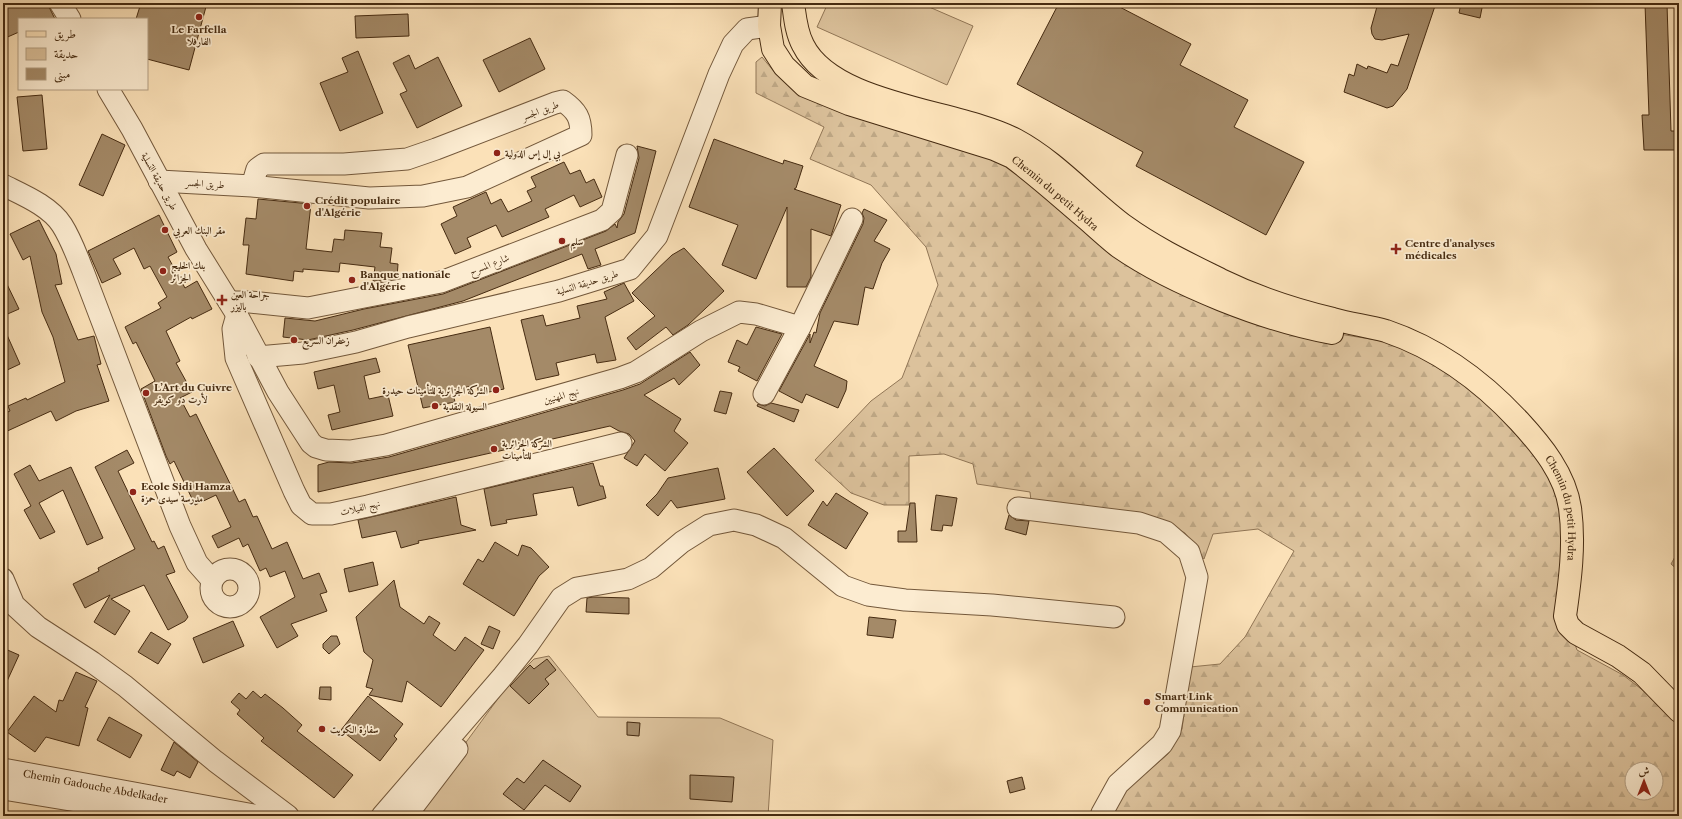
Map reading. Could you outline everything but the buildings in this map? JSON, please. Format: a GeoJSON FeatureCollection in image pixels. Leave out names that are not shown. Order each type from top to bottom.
{"type":"FeatureCollection","features":[{"type":"Feature","properties":{"kind":"main road","name":"Chemin du petit Hydra"},"geometry":{"type":"LineString","coordinates":[[770,3],[769,26],[773,49],[784,66],[805,86],[849,104],[994,149],[1012,157],[1119,246],[1175,278],[1236,304],[1292,325],[1359,337],[1388,332]]}},
{"type":"Feature","properties":{"kind":"main road","name":"Chemin du petit Hydra"},"geometry":{"type":"LineString","coordinates":[[793,3],[797,32],[804,47],[825,71],[840,80],[882,98],[982,127],[1016,140],[1050,163],[1129,229],[1225,282],[1294,309],[1388,332],[1423,347],[1458,367],[1496,397],[1541,445],[1563,483],[1570,507],[1572,541],[1565,616],[1568,625],[1576,633],[1618,656],[1642,673],[1679,711]]}},
{"type":"Feature","properties":{"kind":"street"},"geometry":{"type":"LineString","coordinates":[[60,3],[69,18]]}},
{"type":"Feature","properties":{"kind":"street","name":"طريق حديقة التسلية"},"geometry":{"type":"LineString","coordinates":[[258,357],[303,353],[356,342],[408,327],[559,291],[630,269],[657,236],[719,74],[733,44],[747,29],[769,26]]}},
{"type":"Feature","properties":{"kind":"street","name":"طريق حديقة التسلية"},"geometry":{"type":"LineString","coordinates":[[109,90],[132,129],[196,249],[233,308],[281,398],[311,443]]}},
{"type":"Feature","properties":{"kind":"street","name":"طريق الجسر"},"geometry":{"type":"LineString","coordinates":[[159,181],[252,186],[369,198],[423,196],[467,187],[561,145],[581,135],[581,122],[572,107],[563,101],[407,159],[344,164],[264,164],[257,168],[252,186]]}},
{"type":"Feature","properties":{"kind":"street","name":"شارع المسرح"},"geometry":{"type":"LineString","coordinates":[[233,308],[250,302],[308,308],[441,282],[602,220],[612,211],[627,155]]}},
{"type":"Feature","properties":{"kind":"street"},"geometry":{"type":"LineString","coordinates":[[3,185],[44,207],[62,224],[83,270],[180,526],[196,563],[212,580]]}},
{"type":"Feature","properties":{"kind":"street"},"geometry":{"type":"LineString","coordinates":[[764,394],[800,327],[852,219]]}},
{"type":"Feature","properties":{"kind":"street","name":"نهج الفيلات"},"geometry":{"type":"LineString","coordinates":[[233,308],[233,329],[236,358],[294,491],[301,504],[312,514],[332,514],[368,506],[620,443]]}},
{"type":"Feature","properties":{"kind":"street","name":"نهج المهنيين"},"geometry":{"type":"LineString","coordinates":[[311,443],[320,449],[337,451],[386,445],[620,378],[636,372],[701,331],[739,312],[756,314],[800,327]]}},
{"type":"Feature","properties":{"kind":"street"},"geometry":{"type":"LineString","coordinates":[[1018,508],[1139,523],[1166,532],[1189,552],[1197,577],[1170,731],[1162,744],[1118,784],[1101,816]]}},
{"type":"Feature","properties":{"kind":"street"},"geometry":{"type":"LineString","coordinates":[[406,816],[506,685],[528,645],[560,598],[577,588],[628,579],[646,571],[682,542],[709,525],[734,520],[756,525],[784,538],[843,586],[868,596],[905,600],[992,605],[1114,618]]}},
{"type":"Feature","properties":{"kind":"street"},"geometry":{"type":"LineString","coordinates":[[3,579],[14,605],[38,628],[92,662],[124,686],[215,760],[288,816]]}},
{"type":"Feature","properties":{"kind":"street"},"geometry":{"type":"LineString","coordinates":[[382,816],[528,645]]}},
{"type":"Feature","properties":{"kind":"street","name":"Chemin Gadouche Abdelkader"},"geometry":{"type":"LineString","coordinates":[[3,769],[259,816]]}},
{"type":"Feature","properties":{"kind":"street"},"geometry":{"type":"LineString","coordinates":[[3,789],[169,816]]}},
{"type":"Feature","properties":{"kind":"green space"},"geometry":{"type":"Polygon","coordinates":[[[828,3],[920,3],[973,26],[947,85],[817,27],[828,3]]]}},
{"type":"Feature","properties":{"kind":"green space"},"geometry":{"type":"Polygon","coordinates":[[[762,57],[776,74],[795,86],[993,151],[1333,333],[1383,341],[1422,355],[1471,383],[1531,440],[1562,501],[1568,625],[1577,650],[1623,675],[1649,695],[1679,726],[1679,816],[1112,816],[1123,793],[1168,754],[1182,729],[1190,667],[1220,664],[1245,637],[1294,551],[1258,529],[1213,534],[1204,559],[1185,533],[1155,517],[1084,506],[1031,501],[1030,492],[977,484],[973,464],[944,454],[909,456],[909,505],[884,505],[851,493],[815,460],[871,401],[902,378],[938,285],[926,247],[871,185],[810,159],[824,127],[756,93],[756,62],[762,57]]]}},
{"type":"Feature","properties":{"kind":"green space"},"geometry":{"type":"Polygon","coordinates":[[[549,656],[598,717],[720,718],[773,740],[768,816],[412,816],[508,685],[534,659],[549,656]]]}},
{"type":"Feature","properties":{"kind":"water"},"geometry":{"type":"Polygon","coordinates":[[[1676,555],[1679,556],[1679,571],[1671,564],[1676,555]]]}},
{"type":"Feature","properties":{"kind":"place","name":"Le Farfella الفارفلا"},"geometry":{"type":"Point","coordinates":[199,17]}},
{"type":"Feature","properties":{"kind":"place","name":"بي إل إس الدولية"},"geometry":{"type":"Point","coordinates":[497,153]}},
{"type":"Feature","properties":{"kind":"place","name":"Crédit populaire d'Algérie"},"geometry":{"type":"Point","coordinates":[307,206]}},
{"type":"Feature","properties":{"kind":"place","name":"مقر البنك العربي"},"geometry":{"type":"Point","coordinates":[165,230]}},
{"type":"Feature","properties":{"kind":"place","name":"سليم"},"geometry":{"type":"Point","coordinates":[562,241]}},
{"type":"Feature","properties":{"kind":"place","name":"Centre d'analyses médicales"},"geometry":{"type":"Point","coordinates":[1396,249]}},
{"type":"Feature","properties":{"kind":"place","name":"بنك الخليج الجزائر"},"geometry":{"type":"Point","coordinates":[163,271]}},
{"type":"Feature","properties":{"kind":"place","name":"Banque nationale d'Algérie"},"geometry":{"type":"Point","coordinates":[352,280]}},
{"type":"Feature","properties":{"kind":"place","name":"جراحة العين باليزر"},"geometry":{"type":"Point","coordinates":[222,300]}},
{"type":"Feature","properties":{"kind":"place","name":"زعفران السريع"},"geometry":{"type":"Point","coordinates":[294,340]}},
{"type":"Feature","properties":{"kind":"place","name":"الشركة الجزائرية للتأمينات حيدرة"},"geometry":{"type":"Point","coordinates":[496,390]}},
{"type":"Feature","properties":{"kind":"place","name":"L’Art du Cuivre لأرت دو كويفر"},"geometry":{"type":"Point","coordinates":[146,393]}},
{"type":"Feature","properties":{"kind":"place","name":"السيولة النقدية"},"geometry":{"type":"Point","coordinates":[435,406]}},
{"type":"Feature","properties":{"kind":"place","name":"الشركة الجزائرية للتأمينات"},"geometry":{"type":"Point","coordinates":[494,449]}},
{"type":"Feature","properties":{"kind":"place","name":"Ecole Sidi Hamza مدرسة سيدى حمزة"},"geometry":{"type":"Point","coordinates":[133,492]}},
{"type":"Feature","properties":{"kind":"place","name":"Smart Link Communication"},"geometry":{"type":"Point","coordinates":[1147,702]}},
{"type":"Feature","properties":{"kind":"place","name":"سفارة الكويت"},"geometry":{"type":"Point","coordinates":[322,729]}}]}
